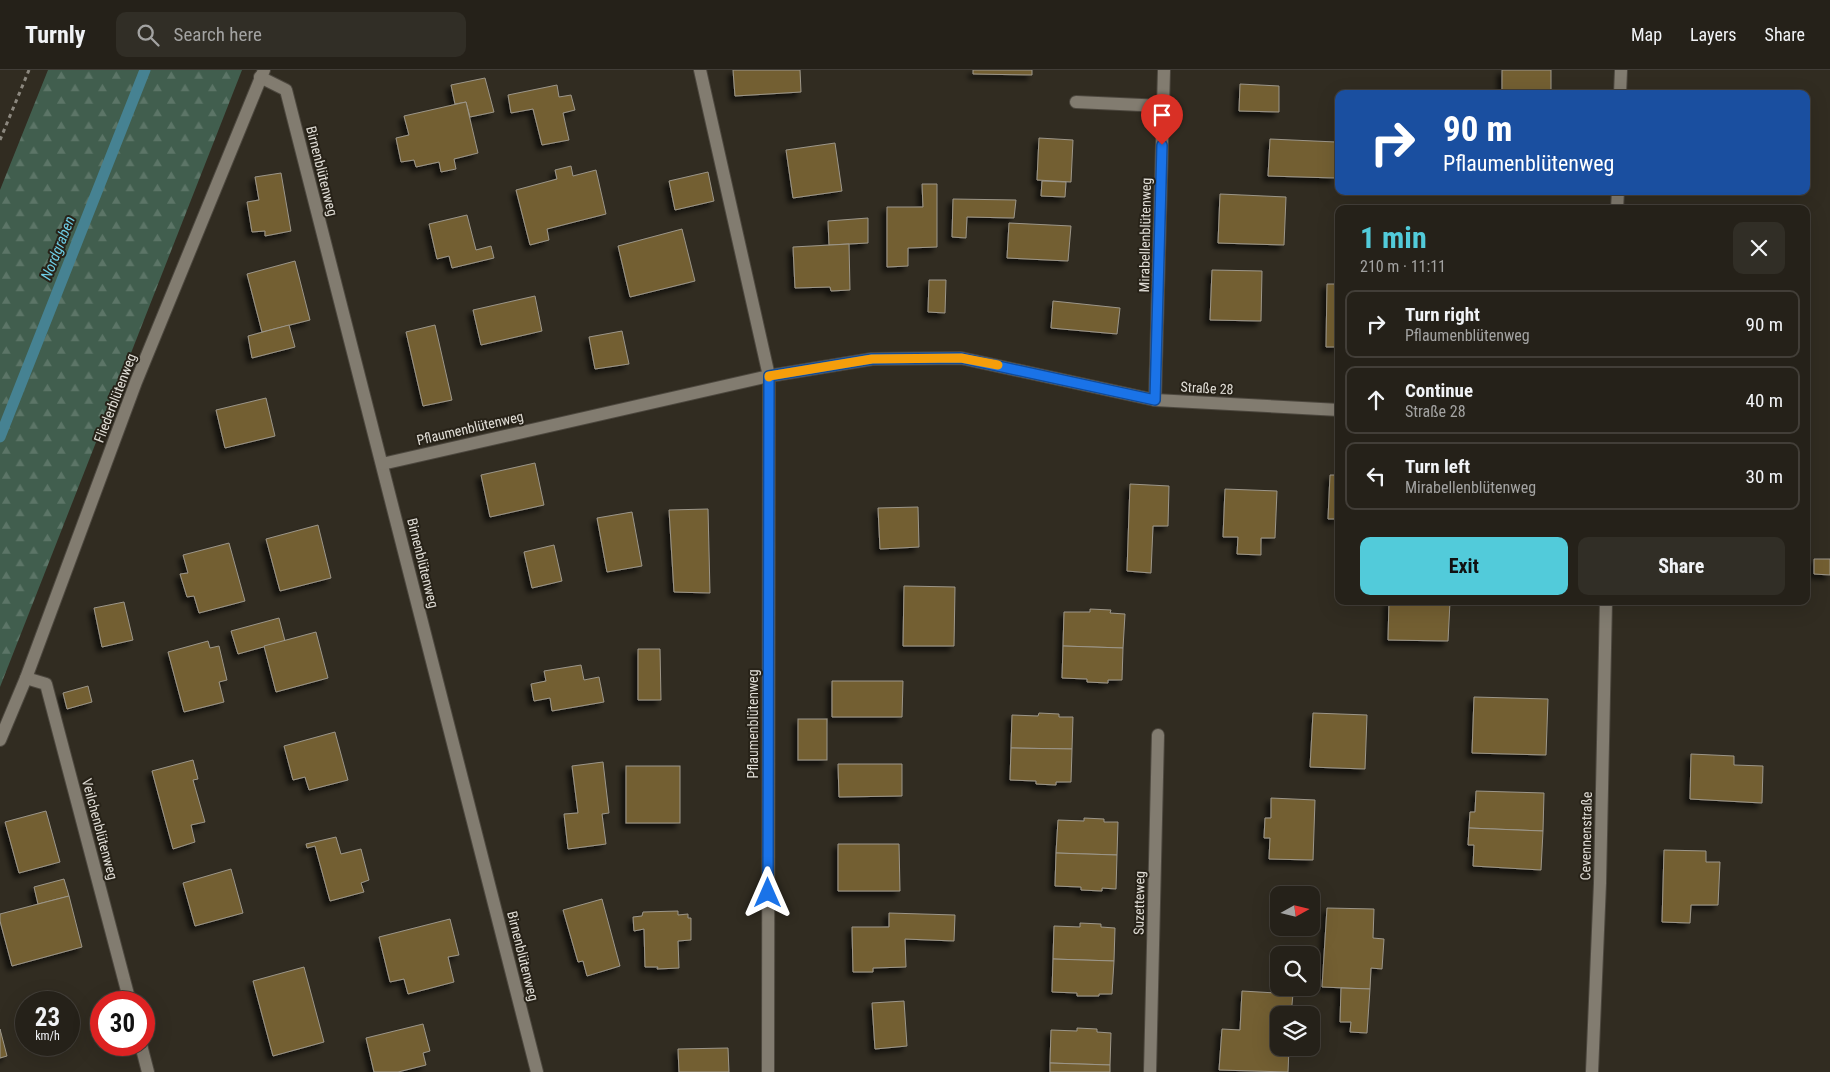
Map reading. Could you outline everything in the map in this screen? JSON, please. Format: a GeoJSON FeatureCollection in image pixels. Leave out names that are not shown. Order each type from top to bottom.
{"type":"FeatureCollection","features":[{"type":"Feature","properties":{"kind":"street","name":"Pflaumenblütenweg"},"geometry":{"type":"LineString","coordinates":[[700,70],[769,376],[768,1072]]}},
{"type":"Feature","properties":{"kind":"street","name":"Mirabellenblütenweg"},"geometry":{"type":"LineString","coordinates":[[1155,400],[1164,70]]}},
{"type":"Feature","properties":{"kind":"street"},"geometry":{"type":"LineString","coordinates":[[1620,90],[1621,70]]}},
{"type":"Feature","properties":{"kind":"street","name":"Birnenblütenweg"},"geometry":{"type":"LineString","coordinates":[[262,74],[286,90],[537,1072]]}},
{"type":"Feature","properties":{"kind":"street","name":"Fliederblütenweg"},"geometry":{"type":"LineString","coordinates":[[0,740],[26,678],[136,382],[262,74]]}},
{"type":"Feature","properties":{"kind":"street"},"geometry":{"type":"LineString","coordinates":[[1076,102],[1163,106]]}},
{"type":"Feature","properties":{"kind":"street","name":"Pflaumenblütenweg"},"geometry":{"type":"LineString","coordinates":[[382,464],[769,376],[872,359],[954,358],[988,363]]}},
{"type":"Feature","properties":{"kind":"street","name":"Straße 28"},"geometry":{"type":"LineString","coordinates":[[988,363],[1155,400],[1335,410]]}},
{"type":"Feature","properties":{"kind":"street","name":"Cevennenstraße"},"geometry":{"type":"LineString","coordinates":[[1592,1072],[1600,883],[1606,605]]}},
{"type":"Feature","properties":{"kind":"street","name":"Veilchenblütenweg"},"geometry":{"type":"LineString","coordinates":[[26,678],[46,684],[127,991]]}},
{"type":"Feature","properties":{"kind":"street","name":"Suzetteweg"},"geometry":{"type":"LineString","coordinates":[[1150,1072],[1158,736]]}},
{"type":"Feature","properties":{"kind":"street"},"geometry":{"type":"LineString","coordinates":[[144,1056],[148,1072]]}},
{"type":"Feature","properties":{"kind":"path"},"geometry":{"type":"LineString","coordinates":[[0,140],[28,70]]}},
{"type":"Feature","properties":{"kind":"green space"},"geometry":{"type":"Polygon","coordinates":[[[48,70],[242,70],[0,687],[0,190],[48,70]]]}},
{"type":"Feature","properties":{"kind":"building"},"geometry":{"type":"Polygon","coordinates":[[[733,70],[800,70],[801,92],[735,96],[733,70]]]}},
{"type":"Feature","properties":{"kind":"building"},"geometry":{"type":"Polygon","coordinates":[[[973,70],[1032,70],[1032,75],[973,74],[973,70]]]}},
{"type":"Feature","properties":{"kind":"building"},"geometry":{"type":"Polygon","coordinates":[[[1502,70],[1551,70],[1551,90],[1502,90],[1502,70]]]}},
{"type":"Feature","properties":{"kind":"building"},"geometry":{"type":"Polygon","coordinates":[[[485,78],[494,112],[470,117],[466,102],[455,104],[451,85],[485,78]]]}},
{"type":"Feature","properties":{"kind":"building"},"geometry":{"type":"Polygon","coordinates":[[[1240,84],[1279,86],[1279,112],[1239,111],[1240,84]]]}},
{"type":"Feature","properties":{"kind":"building"},"geometry":{"type":"Polygon","coordinates":[[[557,85],[559,97],[571,95],[575,110],[563,113],[569,140],[542,145],[533,109],[511,113],[508,95],[557,85]]]}},
{"type":"Feature","properties":{"kind":"building"},"geometry":{"type":"Polygon","coordinates":[[[466,102],[478,153],[454,159],[456,169],[441,172],[439,162],[416,167],[414,160],[401,162],[396,138],[409,135],[404,116],[466,102]]]}},
{"type":"Feature","properties":{"kind":"building"},"geometry":{"type":"Polygon","coordinates":[[[1039,138],[1073,140],[1071,182],[1037,180],[1039,138]]]}},
{"type":"Feature","properties":{"kind":"building"},"geometry":{"type":"Polygon","coordinates":[[[1270,139],[1335,142],[1335,178],[1268,176],[1270,139]]]}},
{"type":"Feature","properties":{"kind":"building"},"geometry":{"type":"Polygon","coordinates":[[[835,143],[842,191],[793,198],[786,150],[835,143]]]}},
{"type":"Feature","properties":{"kind":"building"},"geometry":{"type":"Polygon","coordinates":[[[571,166],[573,176],[596,170],[606,214],[547,229],[549,240],[530,245],[516,190],[557,179],[555,170],[571,166]]]}},
{"type":"Feature","properties":{"kind":"building"},"geometry":{"type":"Polygon","coordinates":[[[708,172],[714,201],[675,210],[669,181],[708,172]]]}},
{"type":"Feature","properties":{"kind":"building"},"geometry":{"type":"Polygon","coordinates":[[[281,173],[291,231],[265,236],[265,231],[252,232],[247,202],[259,200],[255,177],[281,173]]]}},
{"type":"Feature","properties":{"kind":"building"},"geometry":{"type":"Polygon","coordinates":[[[1042,181],[1066,182],[1065,197],[1041,196],[1042,181]]]}},
{"type":"Feature","properties":{"kind":"building"},"geometry":{"type":"Polygon","coordinates":[[[922,184],[937,184],[937,247],[908,248],[908,266],[887,267],[887,207],[923,207],[922,184]]]}},
{"type":"Feature","properties":{"kind":"building"},"geometry":{"type":"Polygon","coordinates":[[[1220,194],[1286,197],[1284,245],[1218,243],[1220,194]]]}},
{"type":"Feature","properties":{"kind":"building"},"geometry":{"type":"Polygon","coordinates":[[[953,199],[1016,200],[1014,218],[967,217],[966,238],[952,237],[953,199]]]}},
{"type":"Feature","properties":{"kind":"building"},"geometry":{"type":"Polygon","coordinates":[[[467,215],[476,250],[491,246],[494,258],[452,268],[449,256],[437,259],[429,224],[467,215]]]}},
{"type":"Feature","properties":{"kind":"building"},"geometry":{"type":"Polygon","coordinates":[[[868,218],[868,243],[829,245],[828,221],[868,218]]]}},
{"type":"Feature","properties":{"kind":"building"},"geometry":{"type":"Polygon","coordinates":[[[1009,223],[1071,226],[1068,261],[1007,258],[1009,223]]]}},
{"type":"Feature","properties":{"kind":"building"},"geometry":{"type":"Polygon","coordinates":[[[682,229],[695,281],[630,297],[618,246],[682,229]]]}},
{"type":"Feature","properties":{"kind":"building"},"geometry":{"type":"Polygon","coordinates":[[[849,244],[850,290],[831,291],[830,287],[795,288],[793,247],[849,244]]]}},
{"type":"Feature","properties":{"kind":"building"},"geometry":{"type":"Polygon","coordinates":[[[295,261],[310,320],[262,332],[247,274],[295,261]]]}},
{"type":"Feature","properties":{"kind":"building"},"geometry":{"type":"Polygon","coordinates":[[[1212,270],[1262,271],[1261,321],[1210,320],[1212,270]]]}},
{"type":"Feature","properties":{"kind":"building"},"geometry":{"type":"Polygon","coordinates":[[[929,280],[946,280],[945,313],[928,312],[929,280]]]}},
{"type":"Feature","properties":{"kind":"building"},"geometry":{"type":"Polygon","coordinates":[[[1327,284],[1335,284],[1335,347],[1326,347],[1327,284]]]}},
{"type":"Feature","properties":{"kind":"building"},"geometry":{"type":"Polygon","coordinates":[[[535,296],[542,331],[481,345],[473,310],[535,296]]]}},
{"type":"Feature","properties":{"kind":"building"},"geometry":{"type":"Polygon","coordinates":[[[1053,301],[1120,308],[1117,334],[1051,328],[1053,301]]]}},
{"type":"Feature","properties":{"kind":"building"},"geometry":{"type":"Polygon","coordinates":[[[289,325],[295,347],[252,358],[248,336],[289,325]]]}},
{"type":"Feature","properties":{"kind":"building"},"geometry":{"type":"Polygon","coordinates":[[[435,325],[452,400],[423,406],[406,332],[435,325]]]}},
{"type":"Feature","properties":{"kind":"building"},"geometry":{"type":"Polygon","coordinates":[[[622,331],[629,364],[595,369],[589,337],[622,331]]]}},
{"type":"Feature","properties":{"kind":"building"},"geometry":{"type":"Polygon","coordinates":[[[266,398],[275,436],[225,448],[216,410],[266,398]]]}},
{"type":"Feature","properties":{"kind":"building"},"geometry":{"type":"Polygon","coordinates":[[[535,463],[544,505],[490,517],[481,475],[535,463]]]}},
{"type":"Feature","properties":{"kind":"building"},"geometry":{"type":"Polygon","coordinates":[[[1330,475],[1335,475],[1335,519],[1328,519],[1330,475]]]}},
{"type":"Feature","properties":{"kind":"building"},"geometry":{"type":"Polygon","coordinates":[[[1130,484],[1169,486],[1168,526],[1153,526],[1151,573],[1127,571],[1130,484]]]}},
{"type":"Feature","properties":{"kind":"building"},"geometry":{"type":"Polygon","coordinates":[[[1225,489],[1277,491],[1275,538],[1261,538],[1261,555],[1237,554],[1238,537],[1223,537],[1225,489]]]}},
{"type":"Feature","properties":{"kind":"building"},"geometry":{"type":"Polygon","coordinates":[[[918,507],[919,547],[880,549],[878,508],[918,507]]]}},
{"type":"Feature","properties":{"kind":"building"},"geometry":{"type":"Polygon","coordinates":[[[708,509],[710,593],[674,592],[669,510],[708,509]]]}},
{"type":"Feature","properties":{"kind":"building"},"geometry":{"type":"Polygon","coordinates":[[[632,512],[642,566],[607,572],[597,518],[632,512]]]}},
{"type":"Feature","properties":{"kind":"building"},"geometry":{"type":"Polygon","coordinates":[[[318,525],[331,578],[280,591],[266,539],[318,525]]]}},
{"type":"Feature","properties":{"kind":"building"},"geometry":{"type":"Polygon","coordinates":[[[229,543],[245,601],[199,613],[194,596],[187,597],[180,574],[188,573],[183,555],[229,543]]]}},
{"type":"Feature","properties":{"kind":"building"},"geometry":{"type":"Polygon","coordinates":[[[554,545],[562,581],[532,588],[524,552],[554,545]]]}},
{"type":"Feature","properties":{"kind":"building"},"geometry":{"type":"Polygon","coordinates":[[[1814,559],[1830,559],[1830,575],[1814,574],[1814,559]]]}},
{"type":"Feature","properties":{"kind":"building"},"geometry":{"type":"Polygon","coordinates":[[[904,586],[955,587],[954,646],[903,646],[904,586]]]}},
{"type":"Feature","properties":{"kind":"building"},"geometry":{"type":"Polygon","coordinates":[[[124,602],[133,640],[102,647],[94,608],[124,602]]]}},
{"type":"Feature","properties":{"kind":"building"},"geometry":{"type":"Polygon","coordinates":[[[1389,605],[1450,605],[1448,641],[1388,640],[1389,605]]]}},
{"type":"Feature","properties":{"kind":"building"},"geometry":{"type":"Polygon","coordinates":[[[1090,609],[1111,610],[1110,613],[1125,614],[1123,648],[1063,646],[1064,612],[1090,612],[1090,609]]]}},
{"type":"Feature","properties":{"kind":"building"},"geometry":{"type":"Polygon","coordinates":[[[279,618],[285,641],[238,654],[231,631],[279,618]]]}},
{"type":"Feature","properties":{"kind":"building"},"geometry":{"type":"Polygon","coordinates":[[[316,632],[328,678],[276,692],[264,646],[316,632]]]}},
{"type":"Feature","properties":{"kind":"building"},"geometry":{"type":"Polygon","coordinates":[[[208,641],[210,648],[219,646],[227,680],[219,682],[224,702],[184,712],[168,652],[208,641]]]}},
{"type":"Feature","properties":{"kind":"building"},"geometry":{"type":"Polygon","coordinates":[[[1063,646],[1123,648],[1122,680],[1108,680],[1108,683],[1087,682],[1087,679],[1062,678],[1063,646]]]}},
{"type":"Feature","properties":{"kind":"building"},"geometry":{"type":"Polygon","coordinates":[[[638,649],[660,649],[661,700],[638,700],[638,649]]]}},
{"type":"Feature","properties":{"kind":"building"},"geometry":{"type":"Polygon","coordinates":[[[581,665],[584,680],[599,677],[604,702],[552,711],[550,698],[534,701],[531,684],[546,681],[544,671],[581,665]]]}},
{"type":"Feature","properties":{"kind":"building"},"geometry":{"type":"Polygon","coordinates":[[[832,681],[903,681],[902,717],[832,717],[832,681]]]}},
{"type":"Feature","properties":{"kind":"building"},"geometry":{"type":"Polygon","coordinates":[[[88,686],[92,702],[67,709],[63,693],[88,686]]]}},
{"type":"Feature","properties":{"kind":"building"},"geometry":{"type":"Polygon","coordinates":[[[1474,697],[1548,699],[1546,755],[1472,753],[1474,697]]]}},
{"type":"Feature","properties":{"kind":"building"},"geometry":{"type":"Polygon","coordinates":[[[1039,713],[1059,714],[1059,717],[1073,717],[1072,749],[1011,748],[1012,715],[1038,716],[1039,713]]]}},
{"type":"Feature","properties":{"kind":"building"},"geometry":{"type":"Polygon","coordinates":[[[1313,713],[1367,715],[1365,769],[1310,767],[1313,713]]]}},
{"type":"Feature","properties":{"kind":"building"},"geometry":{"type":"Polygon","coordinates":[[[798,719],[827,719],[827,760],[798,760],[798,719]]]}},
{"type":"Feature","properties":{"kind":"building"},"geometry":{"type":"Polygon","coordinates":[[[335,732],[348,780],[309,790],[305,777],[293,780],[284,746],[335,732]]]}},
{"type":"Feature","properties":{"kind":"building"},"geometry":{"type":"Polygon","coordinates":[[[1011,748],[1072,749],[1071,782],[1056,782],[1056,785],[1036,784],[1036,781],[1010,780],[1011,748]]]}},
{"type":"Feature","properties":{"kind":"building"},"geometry":{"type":"Polygon","coordinates":[[[1691,754],[1734,756],[1734,765],[1763,766],[1762,803],[1690,799],[1691,754]]]}},
{"type":"Feature","properties":{"kind":"building"},"geometry":{"type":"Polygon","coordinates":[[[193,760],[198,779],[193,780],[205,822],[191,825],[195,842],[173,849],[152,771],[193,760]]]}},
{"type":"Feature","properties":{"kind":"building"},"geometry":{"type":"Polygon","coordinates":[[[603,762],[609,813],[602,814],[606,844],[568,849],[564,814],[578,813],[572,766],[603,762]]]}},
{"type":"Feature","properties":{"kind":"building"},"geometry":{"type":"Polygon","coordinates":[[[838,764],[902,764],[902,796],[839,797],[838,764]]]}},
{"type":"Feature","properties":{"kind":"building"},"geometry":{"type":"Polygon","coordinates":[[[626,766],[680,766],[680,823],[626,823],[626,766]]]}},
{"type":"Feature","properties":{"kind":"building"},"geometry":{"type":"Polygon","coordinates":[[[1476,791],[1544,793],[1543,831],[1469,828],[1470,812],[1475,812],[1476,791]]]}},
{"type":"Feature","properties":{"kind":"building"},"geometry":{"type":"Polygon","coordinates":[[[1271,798],[1315,800],[1313,860],[1269,859],[1270,838],[1264,838],[1265,818],[1271,818],[1271,798]]]}},
{"type":"Feature","properties":{"kind":"building"},"geometry":{"type":"Polygon","coordinates":[[[46,811],[60,862],[19,873],[5,822],[46,811]]]}},
{"type":"Feature","properties":{"kind":"building"},"geometry":{"type":"Polygon","coordinates":[[[1084,818],[1104,819],[1104,822],[1118,822],[1117,855],[1056,853],[1058,820],[1084,821],[1084,818]]]}},
{"type":"Feature","properties":{"kind":"building"},"geometry":{"type":"Polygon","coordinates":[[[1469,828],[1543,831],[1541,870],[1473,866],[1474,845],[1468,845],[1469,828]]]}},
{"type":"Feature","properties":{"kind":"building"},"geometry":{"type":"Polygon","coordinates":[[[336,837],[341,854],[361,849],[369,880],[361,883],[364,892],[330,901],[315,846],[307,848],[306,844],[336,837]]]}},
{"type":"Feature","properties":{"kind":"building"},"geometry":{"type":"Polygon","coordinates":[[[838,844],[899,844],[900,891],[838,891],[838,844]]]}},
{"type":"Feature","properties":{"kind":"building"},"geometry":{"type":"Polygon","coordinates":[[[1664,850],[1706,851],[1706,862],[1720,862],[1718,905],[1691,905],[1690,923],[1662,922],[1664,850]]]}},
{"type":"Feature","properties":{"kind":"building"},"geometry":{"type":"Polygon","coordinates":[[[1056,853],[1117,855],[1116,889],[1102,888],[1102,891],[1081,890],[1081,887],[1055,886],[1056,853]]]}},
{"type":"Feature","properties":{"kind":"building"},"geometry":{"type":"Polygon","coordinates":[[[231,869],[243,913],[195,926],[183,883],[231,869]]]}},
{"type":"Feature","properties":{"kind":"building"},"geometry":{"type":"Polygon","coordinates":[[[64,879],[69,896],[38,904],[34,887],[64,879]]]}},
{"type":"Feature","properties":{"kind":"building"},"geometry":{"type":"Polygon","coordinates":[[[69,896],[82,947],[12,966],[0,921],[0,914],[69,896]]]}},
{"type":"Feature","properties":{"kind":"building"},"geometry":{"type":"Polygon","coordinates":[[[602,899],[620,966],[587,976],[583,961],[578,962],[563,910],[602,899]]]}},
{"type":"Feature","properties":{"kind":"building"},"geometry":{"type":"Polygon","coordinates":[[[1327,908],[1374,909],[1373,938],[1384,939],[1382,969],[1371,968],[1370,989],[1322,987],[1327,908]]]}},
{"type":"Feature","properties":{"kind":"building"},"geometry":{"type":"Polygon","coordinates":[[[678,911],[678,915],[688,914],[688,918],[691,918],[691,940],[678,941],[679,968],[657,969],[658,967],[645,967],[644,929],[634,931],[633,917],[642,916],[643,912],[678,911]]]}},
{"type":"Feature","properties":{"kind":"building"},"geometry":{"type":"Polygon","coordinates":[[[889,913],[955,915],[954,941],[905,939],[906,967],[873,968],[873,972],[853,972],[852,927],[889,927],[889,913]]]}},
{"type":"Feature","properties":{"kind":"building"},"geometry":{"type":"Polygon","coordinates":[[[450,919],[459,955],[448,957],[454,982],[408,994],[404,979],[390,982],[379,937],[450,919]]]}},
{"type":"Feature","properties":{"kind":"building"},"geometry":{"type":"Polygon","coordinates":[[[1080,923],[1101,924],[1101,927],[1115,928],[1114,961],[1053,959],[1054,926],[1080,927],[1080,923]]]}},
{"type":"Feature","properties":{"kind":"building"},"geometry":{"type":"Polygon","coordinates":[[[1053,959],[1114,961],[1112,994],[1077,996],[1077,993],[1052,992],[1053,959]]]}},
{"type":"Feature","properties":{"kind":"building"},"geometry":{"type":"Polygon","coordinates":[[[304,967],[324,1042],[273,1056],[253,981],[304,967]]]}},
{"type":"Feature","properties":{"kind":"building"},"geometry":{"type":"Polygon","coordinates":[[[1341,988],[1370,989],[1367,1033],[1350,1032],[1351,1022],[1340,1022],[1341,988]]]}},
{"type":"Feature","properties":{"kind":"building"},"geometry":{"type":"Polygon","coordinates":[[[1242,991],[1270,993],[1270,996],[1293,996],[1292,1006],[1270,1006],[1270,1056],[1289,1056],[1288,1072],[1219,1070],[1222,1029],[1240,1030],[1242,991]]]}},
{"type":"Feature","properties":{"kind":"building"},"geometry":{"type":"Polygon","coordinates":[[[904,1001],[907,1046],[875,1049],[872,1003],[904,1001]]]}},
{"type":"Feature","properties":{"kind":"building"},"geometry":{"type":"Polygon","coordinates":[[[423,1024],[430,1051],[423,1053],[426,1065],[398,1072],[374,1072],[366,1038],[423,1024]]]}},
{"type":"Feature","properties":{"kind":"building"},"geometry":{"type":"Polygon","coordinates":[[[1077,1028],[1097,1029],[1097,1032],[1111,1033],[1110,1065],[1050,1063],[1051,1030],[1077,1031],[1077,1028]]]}},
{"type":"Feature","properties":{"kind":"building"},"geometry":{"type":"Polygon","coordinates":[[[0,1029],[7,1056],[0,1058],[0,1029]]]}},
{"type":"Feature","properties":{"kind":"building"},"geometry":{"type":"Polygon","coordinates":[[[728,1048],[729,1072],[679,1072],[678,1049],[728,1048]]]}},
{"type":"Feature","properties":{"kind":"building"},"geometry":{"type":"Polygon","coordinates":[[[1050,1063],[1110,1065],[1110,1072],[1050,1072],[1050,1063]]]}},
{"type":"Feature","properties":{"kind":"waterway","name":"Nordgraben"},"geometry":{"type":"LineString","coordinates":[[0,437],[145,70]]}},
{"type":"Feature","properties":{"kind":"slow traffic"},"geometry":{"type":"LineString","coordinates":[[769,377],[872,359],[961,358],[998,365]]}},
{"type":"Feature","properties":{"kind":"route"},"geometry":{"type":"LineString","coordinates":[[768,893],[769,376],[872,359],[961,358],[1155,400],[1162,145]]}}]}
